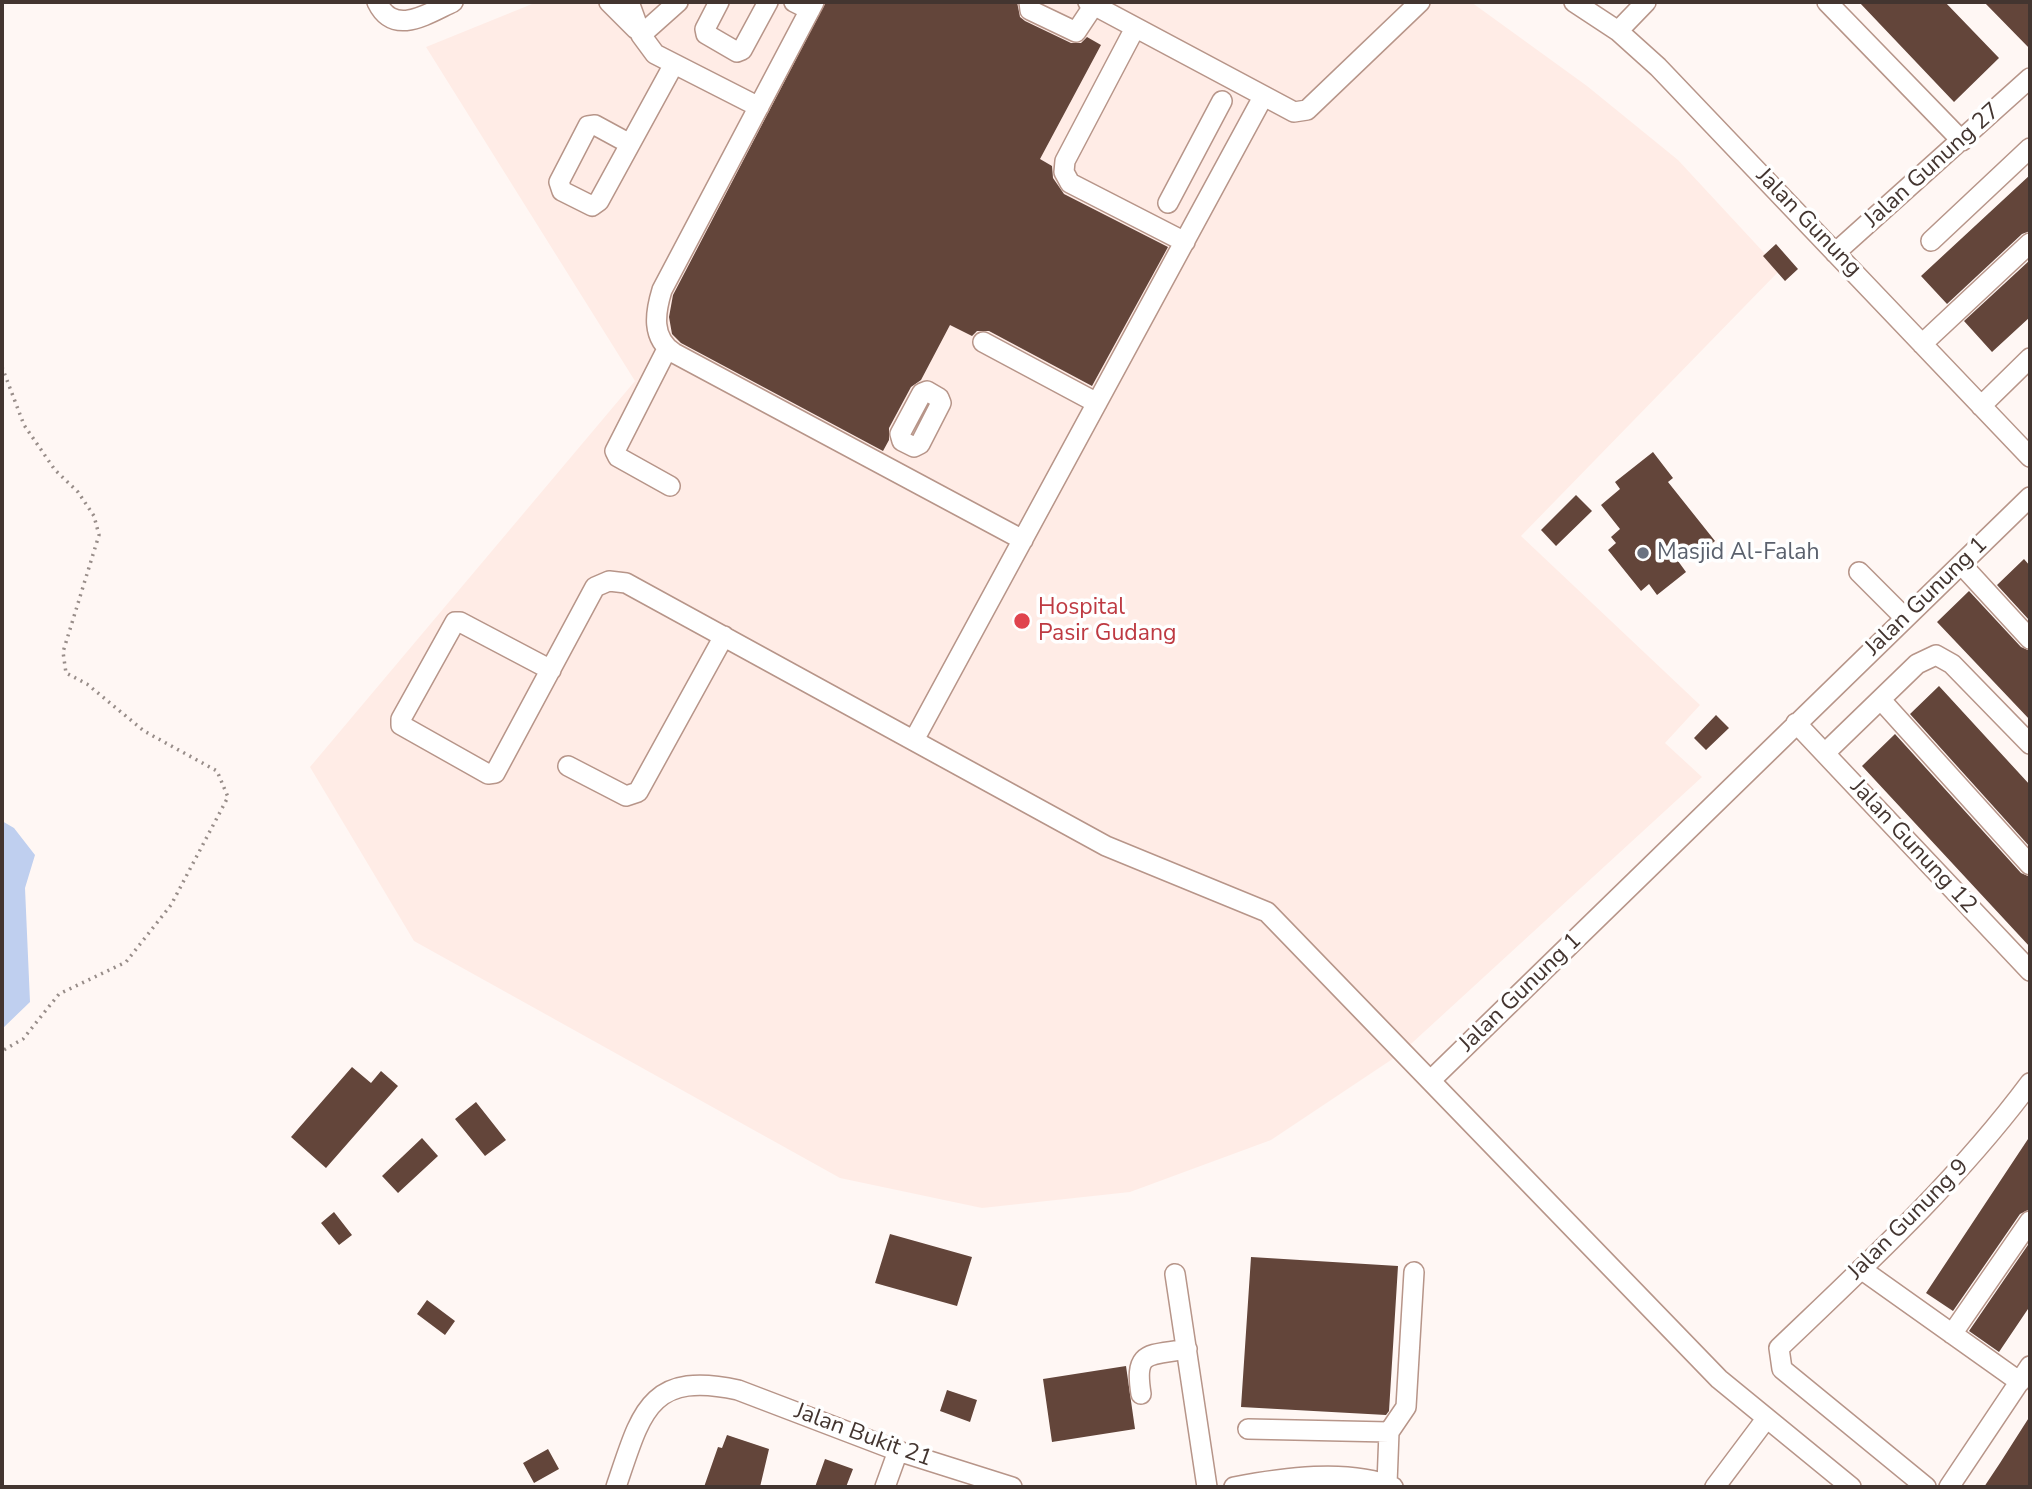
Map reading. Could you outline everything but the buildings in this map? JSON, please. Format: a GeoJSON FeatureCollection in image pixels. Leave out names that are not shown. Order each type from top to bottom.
{"type":"FeatureCollection","features":[{"type":"Feature","properties":{"kind":"street"},"geometry":{"type":"LineString","coordinates":[[377,2],[382,11],[394,20],[409,22],[443,4]]}},
{"type":"Feature","properties":{"kind":"street"},"geometry":{"type":"LineString","coordinates":[[609,2],[641,35],[655,54],[759,107]]}},
{"type":"Feature","properties":{"kind":"street"},"geometry":{"type":"LineString","coordinates":[[629,2],[641,35]]}},
{"type":"Feature","properties":{"kind":"street"},"geometry":{"type":"LineString","coordinates":[[641,35],[678,2]]}},
{"type":"Feature","properties":{"kind":"street"},"geometry":{"type":"LineString","coordinates":[[719,2],[705,29],[706,34],[737,52],[741,50],[768,2]]}},
{"type":"Feature","properties":{"kind":"street"},"geometry":{"type":"LineString","coordinates":[[1029,2],[1030,10],[1076,32],[1091,4],[1294,112],[1307,110],[1420,2]]}},
{"type":"Feature","properties":{"kind":"street","name":"Jalan Gunung"},"geometry":{"type":"LineString","coordinates":[[1574,2],[1618,31],[1658,67],[2030,457]]}},
{"type":"Feature","properties":{"kind":"street"},"geometry":{"type":"LineString","coordinates":[[1618,31],[1646,2]]}},
{"type":"Feature","properties":{"kind":"street"},"geometry":{"type":"LineString","coordinates":[[1827,2],[1962,141]]}},
{"type":"Feature","properties":{"kind":"street"},"geometry":{"type":"LineString","coordinates":[[806,4],[759,107],[662,290],[657,331],[667,349],[1023,540]]}},
{"type":"Feature","properties":{"kind":"street"},"geometry":{"type":"LineString","coordinates":[[1135,27],[1065,161],[1065,179],[1185,242]]}},
{"type":"Feature","properties":{"kind":"street"},"geometry":{"type":"LineString","coordinates":[[630,144],[674,64]]}},
{"type":"Feature","properties":{"kind":"street","name":"Jalan Gunung 27"},"geometry":{"type":"LineString","coordinates":[[1835,253],[2030,78]]}},
{"type":"Feature","properties":{"kind":"street"},"geometry":{"type":"LineString","coordinates":[[914,740],[1264,97]]}},
{"type":"Feature","properties":{"kind":"street"},"geometry":{"type":"LineString","coordinates":[[1168,203],[1222,101]]}},
{"type":"Feature","properties":{"kind":"street"},"geometry":{"type":"LineString","coordinates":[[1931,241],[2030,148]]}},
{"type":"Feature","properties":{"kind":"street"},"geometry":{"type":"LineString","coordinates":[[1185,170],[1215,186]]}},
{"type":"Feature","properties":{"kind":"street"},"geometry":{"type":"LineString","coordinates":[[1922,344],[2030,243]]}},
{"type":"Feature","properties":{"kind":"street"},"geometry":{"type":"LineString","coordinates":[[983,342],[1097,403]]}},
{"type":"Feature","properties":{"kind":"street"},"geometry":{"type":"LineString","coordinates":[[667,349],[614,451],[618,457],[670,486]]}},
{"type":"Feature","properties":{"kind":"street"},"geometry":{"type":"LineString","coordinates":[[1981,406],[2030,358]]}},
{"type":"Feature","properties":{"kind":"street"},"geometry":{"type":"LineString","coordinates":[[893,470],[907,443]]}},
{"type":"Feature","properties":{"kind":"street","name":"Jalan Gunung 1"},"geometry":{"type":"LineString","coordinates":[[1431,1080],[1961,564],[2026,508]]}},
{"type":"Feature","properties":{"kind":"street"},"geometry":{"type":"LineString","coordinates":[[1961,564],[2030,639]]}},
{"type":"Feature","properties":{"kind":"street"},"geometry":{"type":"LineString","coordinates":[[1860,572],[1905,618]]}},
{"type":"Feature","properties":{"kind":"street"},"geometry":{"type":"LineString","coordinates":[[551,670],[460,622],[451,625],[401,719],[401,725],[488,774],[495,773],[551,670],[595,587],[609,581],[626,583],[1106,846],[1267,912],[1720,1379],[1851,1487]]}},
{"type":"Feature","properties":{"kind":"street"},"geometry":{"type":"LineString","coordinates":[[568,766],[626,796],[638,792],[724,636]]}},
{"type":"Feature","properties":{"kind":"street"},"geometry":{"type":"LineString","coordinates":[[1825,754],[1917,664],[1936,655],[1952,664],[2030,744]]}},
{"type":"Feature","properties":{"kind":"street"},"geometry":{"type":"LineString","coordinates":[[1881,700],[2030,865]]}},
{"type":"Feature","properties":{"kind":"street","name":"Jalan Gunung 12"},"geometry":{"type":"LineString","coordinates":[[1796,723],[2030,971]]}},
{"type":"Feature","properties":{"kind":"street","name":"Jalan Gunung 9"},"geometry":{"type":"LineString","coordinates":[[1926,1487],[1782,1369],[1779,1348],[1978,1150],[2030,1083]]}},
{"type":"Feature","properties":{"kind":"street"},"geometry":{"type":"LineString","coordinates":[[1952,1334],[2030,1222]]}},
{"type":"Feature","properties":{"kind":"street"},"geometry":{"type":"LineString","coordinates":[[1861,1269],[1952,1334],[2025,1374],[1949,1487]]}},
{"type":"Feature","properties":{"kind":"street"},"geometry":{"type":"LineString","coordinates":[[1234,1487],[1282,1479],[1323,1477],[1390,1486],[1389,1432],[1406,1407],[1414,1272]]}},
{"type":"Feature","properties":{"kind":"street"},"geometry":{"type":"LineString","coordinates":[[1175,1273],[1207,1487]]}},
{"type":"Feature","properties":{"kind":"street"},"geometry":{"type":"LineString","coordinates":[[1142,1394],[1138,1370],[1141,1361],[1149,1356],[1187,1349]]}},
{"type":"Feature","properties":{"kind":"street","name":"Jalan Bukit 21"},"geometry":{"type":"LineString","coordinates":[[616,1487],[640,1421],[655,1399],[686,1384],[714,1384],[738,1390],[898,1451],[1012,1487]]}},
{"type":"Feature","properties":{"kind":"street"},"geometry":{"type":"LineString","coordinates":[[1715,1487],[1766,1419]]}},
{"type":"Feature","properties":{"kind":"street"},"geometry":{"type":"LineString","coordinates":[[1248,1429],[1389,1432]]}},
{"type":"Feature","properties":{"kind":"street"},"geometry":{"type":"LineString","coordinates":[[886,1487],[898,1451]]}},
{"type":"Feature","properties":{"kind":"path"},"geometry":{"type":"LineString","coordinates":[[2,367],[24,425],[55,470],[78,492],[94,516],[99,535],[63,652],[66,673],[87,684],[144,731],[217,771],[228,797],[171,905],[127,962],[59,994],[23,1039],[2,1051]]}},
{"type":"Feature","properties":{"kind":"shaded area","name":"Hospital Pasir Gudang"},"geometry":{"type":"Polygon","coordinates":[[[537,2],[1471,2],[1587,86],[1678,160],[1780,270],[1521,536],[1700,705],[1665,743],[1702,777],[1400,1054],[1271,1140],[1130,1192],[982,1208],[840,1178],[414,941],[310,767],[635,381],[426,47],[537,2]]]}},
{"type":"Feature","properties":{"kind":"water"},"geometry":{"type":"Polygon","coordinates":[[[2,821],[14,828],[35,855],[25,888],[30,1002],[2,1029],[2,821]]]}},
{"type":"Feature","properties":{"kind":"place","name":"Masjid Al-Falah"},"geometry":{"type":"Point","coordinates":[1643,553]}},
{"type":"Feature","properties":{"kind":"place","name":"Hospital Pasir Gudang"},"geometry":{"type":"Point","coordinates":[1022,621]}}]}
